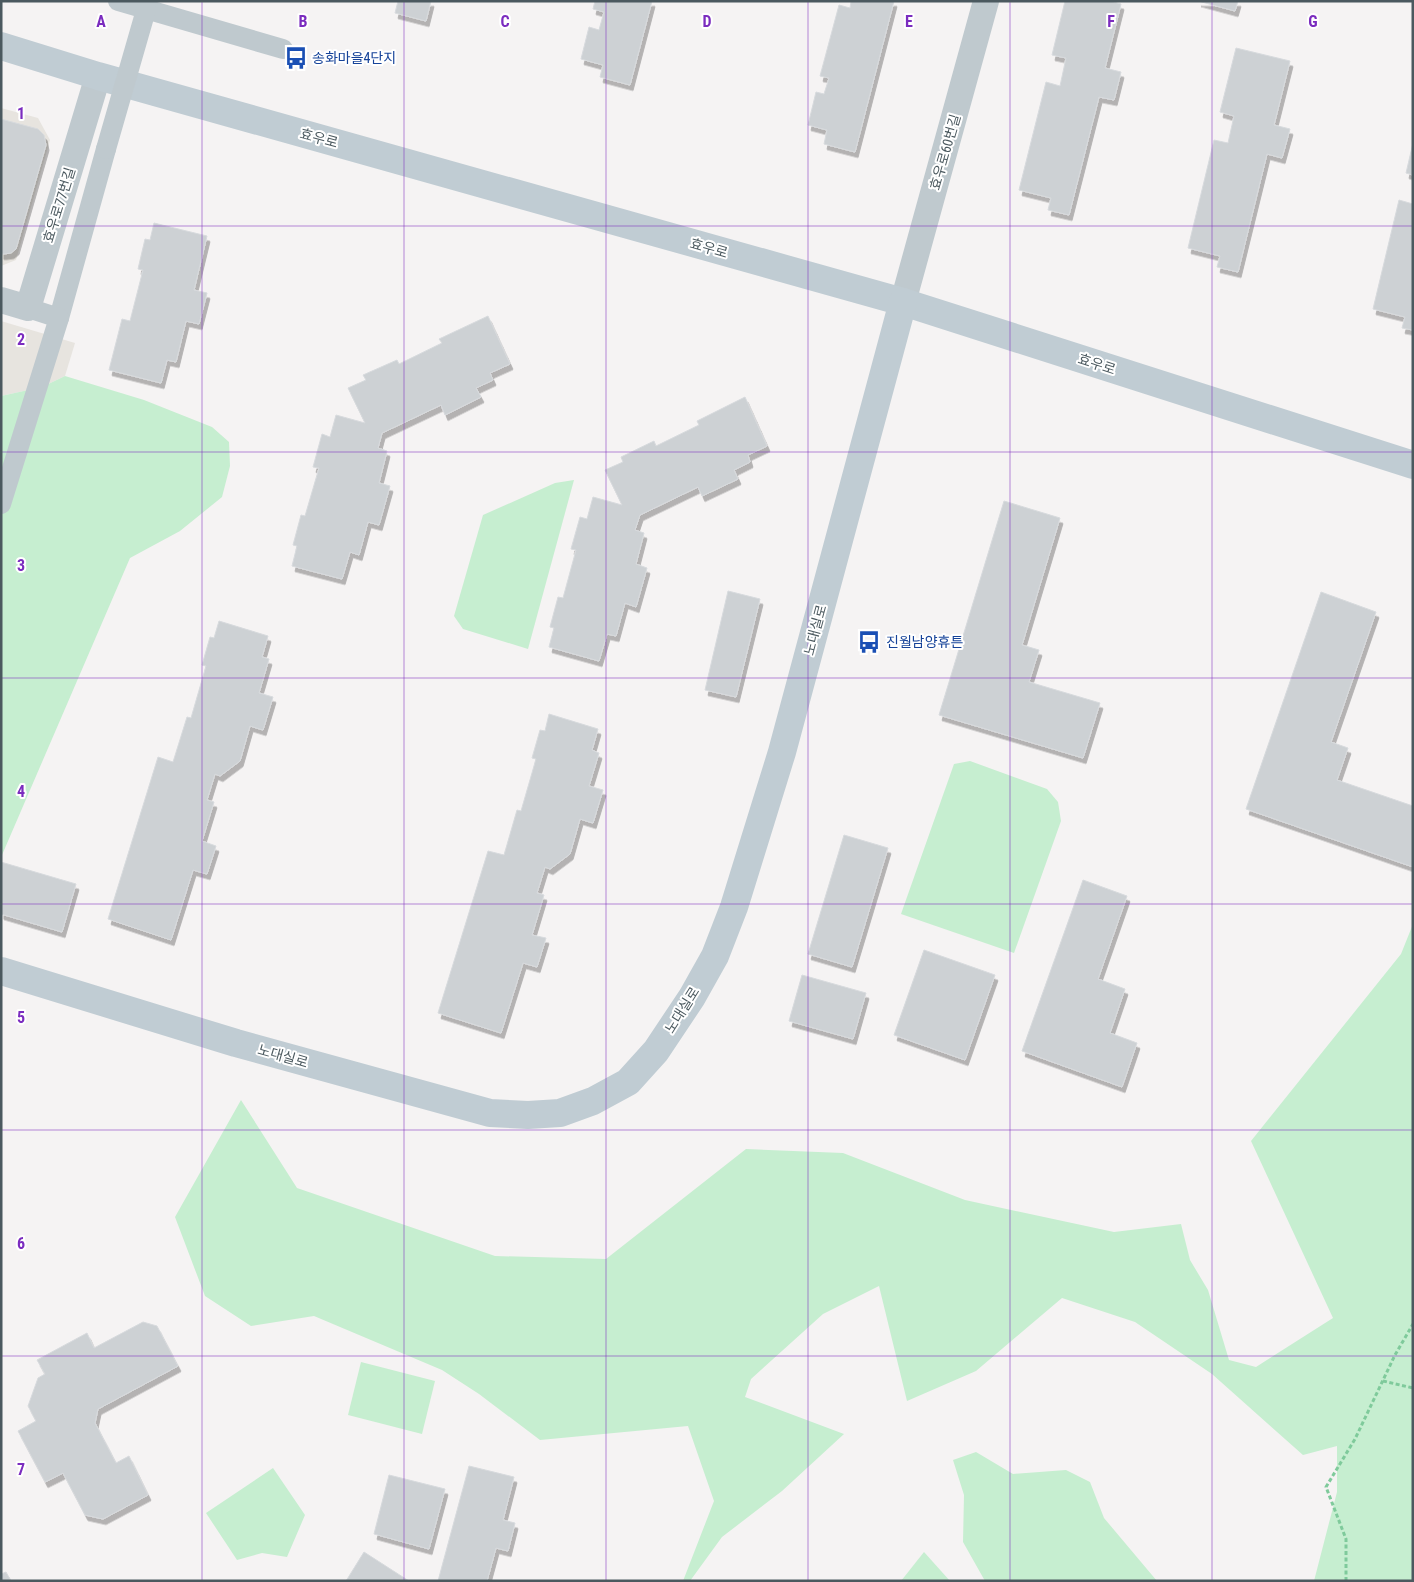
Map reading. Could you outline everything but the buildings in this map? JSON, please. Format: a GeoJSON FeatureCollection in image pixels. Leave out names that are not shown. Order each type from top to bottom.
{"type":"FeatureCollection","features":[{"type":"Feature","properties":{"kind":"main road","name":"효우로"},"geometry":{"type":"LineString","coordinates":[[1,46],[98,76],[903,302],[1413,465]]}},
{"type":"Feature","properties":{"kind":"main road","name":"노대실로"},"geometry":{"type":"LineString","coordinates":[[1,971],[236,1043],[490,1114],[528,1115],[560,1113],[593,1101],[628,1082],[656,1051],[692,997],[715,956],[734,907],[782,752],[903,302]]}},
{"type":"Feature","properties":{"kind":"street"},"geometry":{"type":"LineString","coordinates":[[118,1],[283,50]]}},
{"type":"Feature","properties":{"kind":"street","name":"효우로60번길"},"geometry":{"type":"LineString","coordinates":[[903,302],[986,1]]}},
{"type":"Feature","properties":{"kind":"street"},"geometry":{"type":"LineString","coordinates":[[1,504],[59,318],[146,10]]}},
{"type":"Feature","properties":{"kind":"street","name":"효우로77번길"},"geometry":{"type":"LineString","coordinates":[[28,308],[98,76]]}},
{"type":"Feature","properties":{"kind":"street"},"geometry":{"type":"LineString","coordinates":[[1,300],[59,318]]}},
{"type":"Feature","properties":{"kind":"path"},"geometry":{"type":"LineString","coordinates":[[1346,1581],[1346,1539],[1326,1487],[1355,1439],[1395,1355],[1413,1324]]}},
{"type":"Feature","properties":{"kind":"path"},"geometry":{"type":"LineString","coordinates":[[1383,1381],[1413,1388]]}},
{"type":"Feature","properties":{"kind":"shaded area"},"geometry":{"type":"Polygon","coordinates":[[[1,108],[38,118],[50,140],[16,260],[1,266],[1,108]]]}},
{"type":"Feature","properties":{"kind":"shaded area"},"geometry":{"type":"Polygon","coordinates":[[[1,321],[75,343],[65,376],[42,387],[1,396],[1,321]]]}},
{"type":"Feature","properties":{"kind":"green space"},"geometry":{"type":"Polygon","coordinates":[[[65,376],[144,400],[212,427],[229,442],[230,466],[222,497],[180,531],[130,558],[2,855],[1,396],[42,387],[65,376]]]}},
{"type":"Feature","properties":{"kind":"green space"},"geometry":{"type":"Polygon","coordinates":[[[574,480],[528,649],[463,629],[454,616],[483,515],[555,483],[574,480]]]}},
{"type":"Feature","properties":{"kind":"green space"},"geometry":{"type":"Polygon","coordinates":[[[970,761],[1047,789],[1058,802],[1061,821],[1014,953],[901,914],[954,764],[970,761]]]}},
{"type":"Feature","properties":{"kind":"green space"},"geometry":{"type":"Polygon","coordinates":[[[1413,924],[1413,1581],[1314,1581],[1337,1492],[1337,1446],[1303,1455],[1212,1374],[1135,1322],[1062,1298],[976,1371],[907,1401],[879,1286],[823,1314],[751,1379],[745,1397],[844,1434],[782,1491],[722,1537],[690,1581],[683,1581],[714,1501],[688,1426],[540,1440],[479,1394],[442,1370],[314,1316],[251,1326],[205,1296],[175,1217],[241,1100],[297,1188],[495,1256],[606,1259],[746,1149],[843,1153],[965,1200],[1114,1232],[1181,1224],[1190,1260],[1208,1290],[1229,1360],[1256,1367],[1333,1318],[1251,1141],[1401,954],[1413,924]]]}},
{"type":"Feature","properties":{"kind":"green space"},"geometry":{"type":"Polygon","coordinates":[[[361,1362],[435,1381],[422,1434],[348,1415],[361,1362]]]}},
{"type":"Feature","properties":{"kind":"green space"},"geometry":{"type":"Polygon","coordinates":[[[976,1452],[1013,1474],[1066,1470],[1090,1482],[1104,1518],[1157,1581],[985,1581],[963,1542],[964,1495],[953,1460],[976,1452]]]}},
{"type":"Feature","properties":{"kind":"green space"},"geometry":{"type":"Polygon","coordinates":[[[273,1468],[305,1515],[287,1557],[262,1553],[237,1560],[206,1513],[273,1468]]]}},
{"type":"Feature","properties":{"kind":"green space"},"geometry":{"type":"Polygon","coordinates":[[[924,1552],[950,1581],[901,1581],[924,1552]]]}},
{"type":"Feature","properties":{"kind":"place","name":"송화마을4단지"},"geometry":{"type":"Point","coordinates":[296,58]}},
{"type":"Feature","properties":{"kind":"place","name":"진월남양휴튼"},"geometry":{"type":"Point","coordinates":[869,642]}}]}
